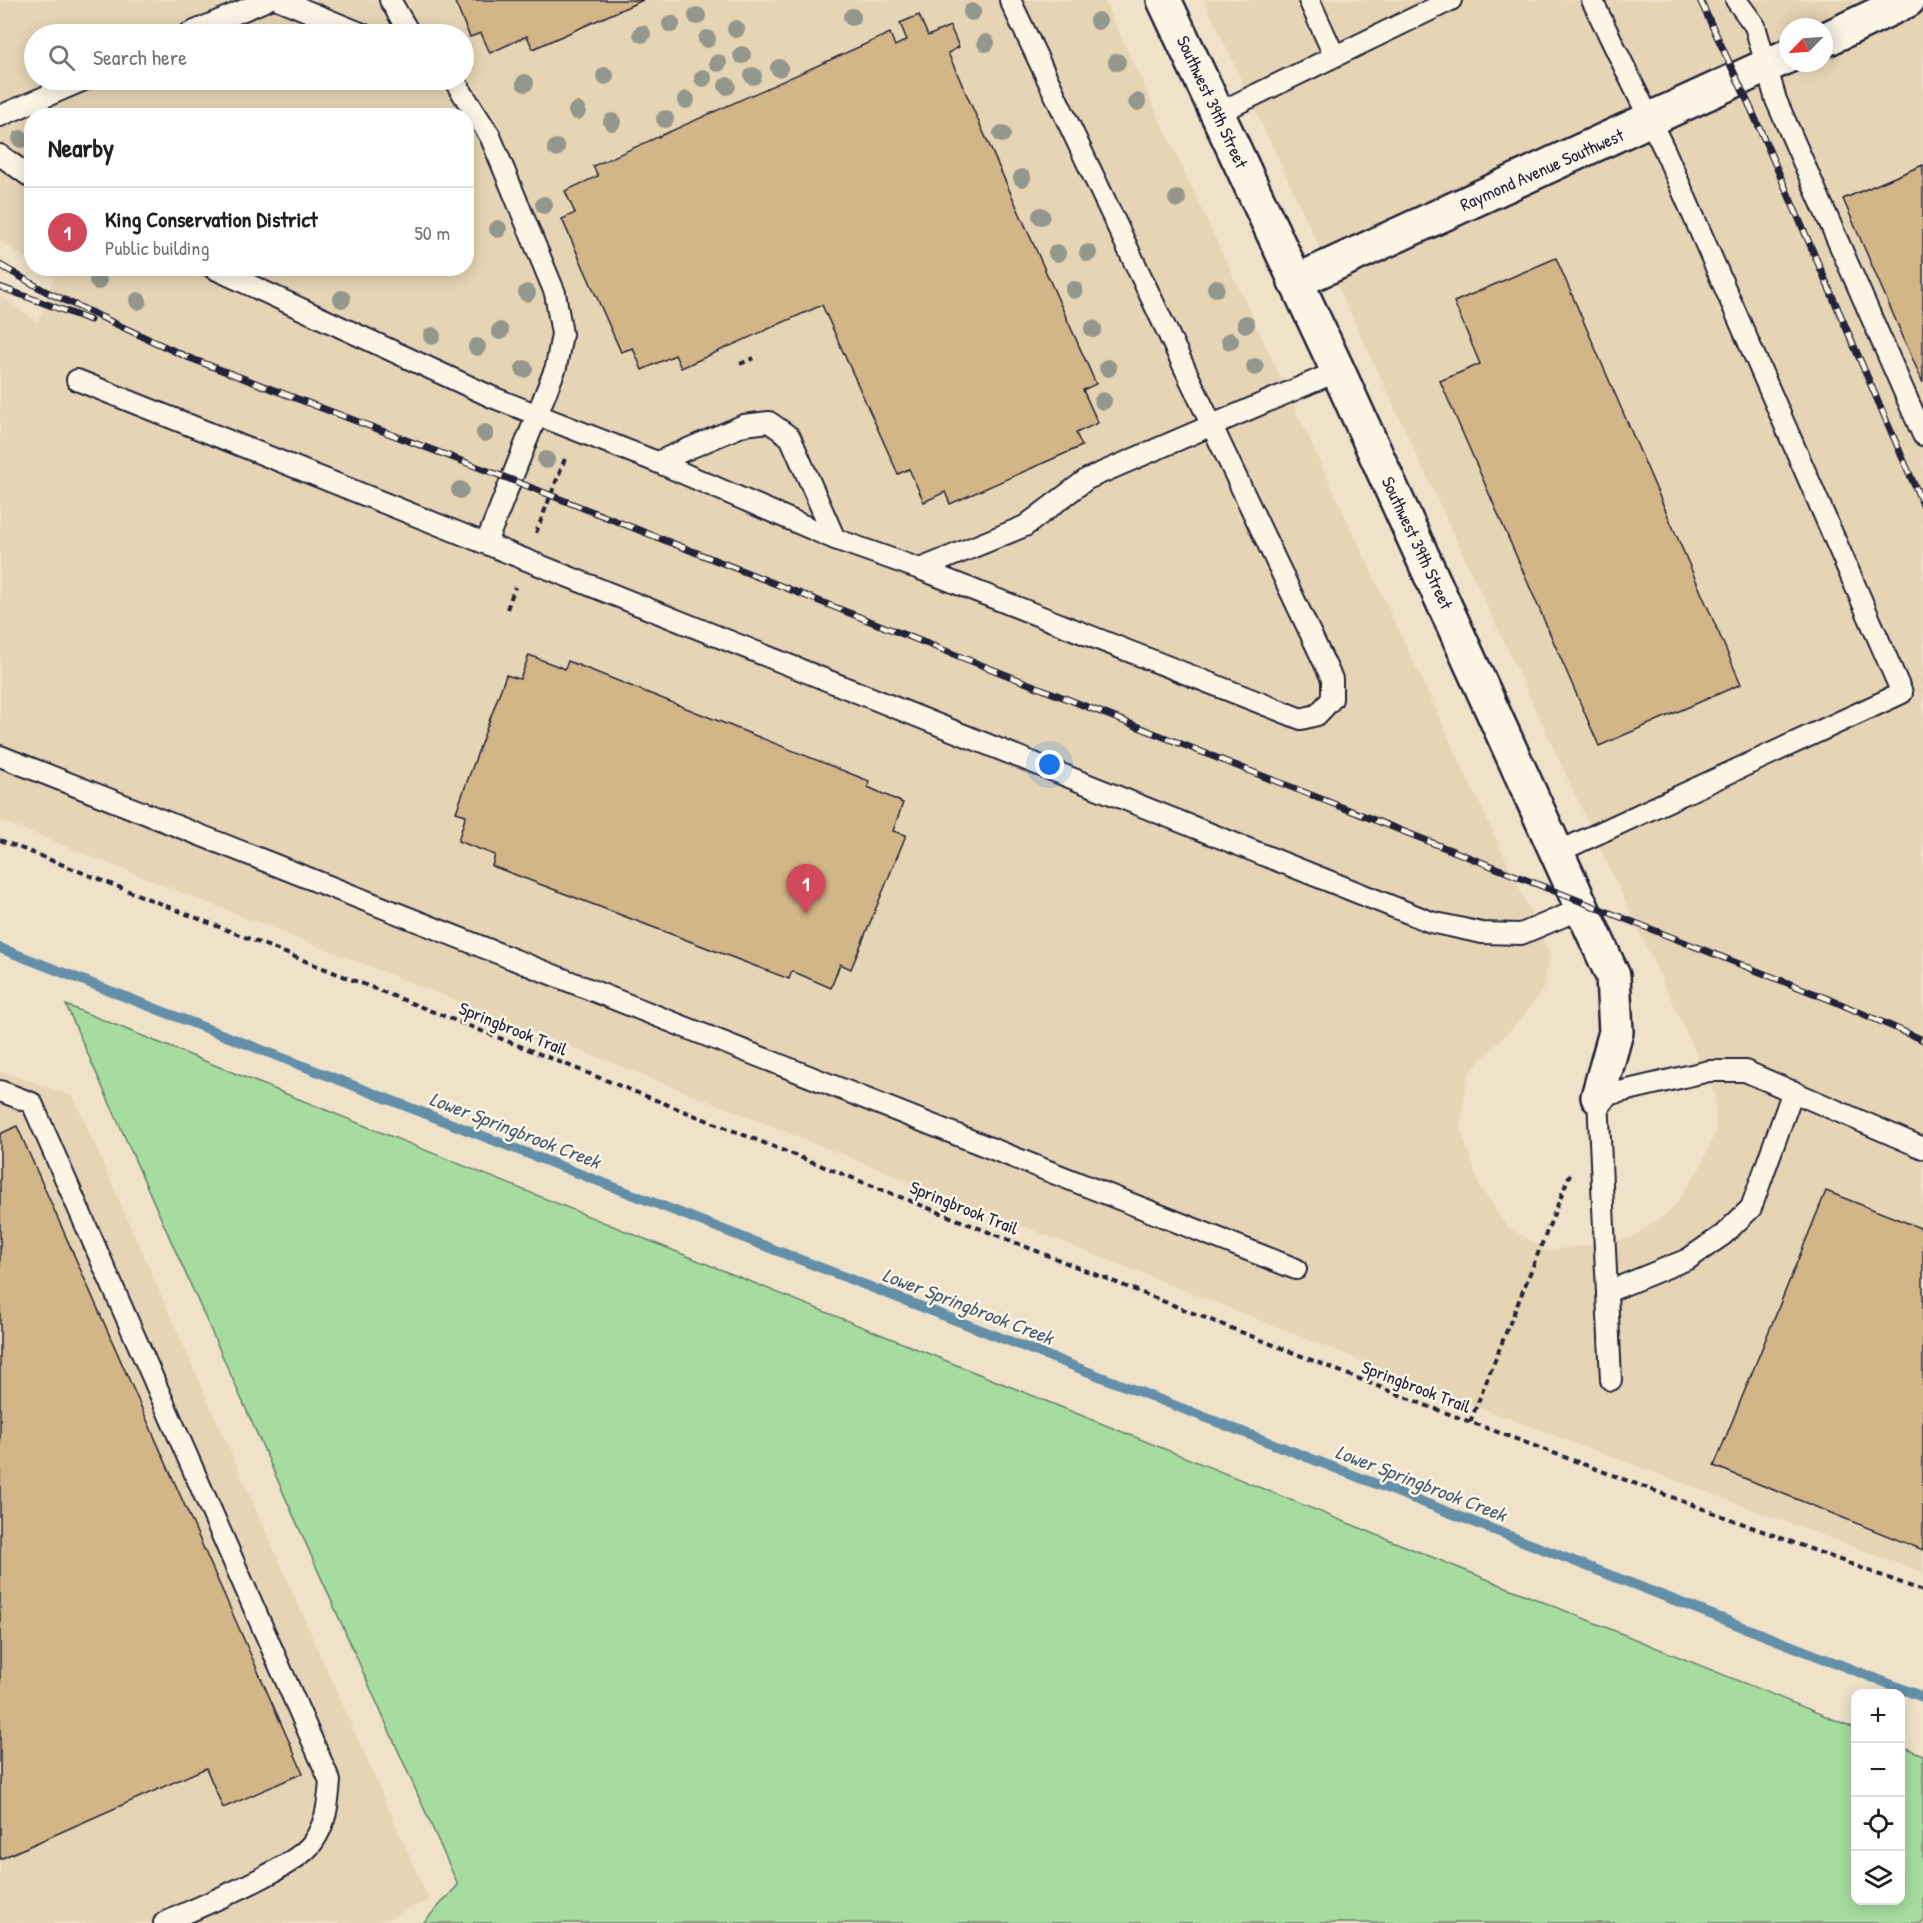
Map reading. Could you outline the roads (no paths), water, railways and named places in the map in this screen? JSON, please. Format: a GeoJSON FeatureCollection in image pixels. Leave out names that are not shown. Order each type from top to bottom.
{"type":"FeatureCollection","features":[{"type":"Feature","properties":{"kind":"street","name":"Southwest 39th Street"},"geometry":{"type":"LineString","coordinates":[[1164,0],[1338,371],[1613,976],[1616,1032],[1598,1097]]}},
{"type":"Feature","properties":{"kind":"street"},"geometry":{"type":"LineString","coordinates":[[1833,36],[1908,0]]}},
{"type":"Feature","properties":{"kind":"street","name":"Raymond Avenue Southwest"},"geometry":{"type":"LineString","coordinates":[[1295,282],[1776,62]]}},
{"type":"Feature","properties":{"kind":"lane"},"geometry":{"type":"LineString","coordinates":[[211,24],[267,0]]}},
{"type":"Feature","properties":{"kind":"lane"},"geometry":{"type":"LineString","coordinates":[[280,0],[339,24]]}},
{"type":"Feature","properties":{"kind":"lane"},"geometry":{"type":"LineString","coordinates":[[390,0],[404,24]]}},
{"type":"Feature","properties":{"kind":"lane"},"geometry":{"type":"LineString","coordinates":[[230,276],[355,336],[537,415],[657,462],[836,539],[920,569],[1301,719],[1317,715],[1332,699],[1332,680],[1010,0]]}},
{"type":"Feature","properties":{"kind":"lane"},"geometry":{"type":"LineString","coordinates":[[1309,0],[1334,55]]}},
{"type":"Feature","properties":{"kind":"lane"},"geometry":{"type":"LineString","coordinates":[[1218,113],[1451,0]]}},
{"type":"Feature","properties":{"kind":"lane"},"geometry":{"type":"LineString","coordinates":[[1558,852],[1902,693],[1665,151],[1648,121],[1633,83],[1592,0]]}},
{"type":"Feature","properties":{"kind":"lane"},"geometry":{"type":"LineString","coordinates":[[1736,0],[1755,26],[1776,62],[1776,100],[1923,435]]}},
{"type":"Feature","properties":{"kind":"lane"},"geometry":{"type":"LineString","coordinates":[[0,116],[61,90]]}},
{"type":"Feature","properties":{"kind":"lane"},"geometry":{"type":"LineString","coordinates":[[460,90],[472,108]]}},
{"type":"Feature","properties":{"kind":"lane"},"geometry":{"type":"LineString","coordinates":[[474,111],[490,136],[555,292],[562,334],[556,367],[486,543]]}},
{"type":"Feature","properties":{"kind":"lane"},"geometry":{"type":"LineString","coordinates":[[0,155],[24,172]]}},
{"type":"Feature","properties":{"kind":"lane"},"geometry":{"type":"LineString","coordinates":[[920,569],[1025,526],[1087,479],[1338,371]]}},
{"type":"Feature","properties":{"kind":"lane"},"geometry":{"type":"LineString","coordinates":[[77,380],[1431,922],[1482,933],[1521,934],[1583,908]]}},
{"type":"Feature","properties":{"kind":"lane"},"geometry":{"type":"LineString","coordinates":[[657,462],[744,425],[769,422],[790,436],[836,539]]}},
{"type":"Feature","properties":{"kind":"lane"},"geometry":{"type":"LineString","coordinates":[[0,756],[1296,1269]]}},
{"type":"Feature","properties":{"kind":"lane"},"geometry":{"type":"LineString","coordinates":[[1611,1380],[1598,1097],[1709,1071],[1745,1071],[1923,1148]]}},
{"type":"Feature","properties":{"kind":"lane"},"geometry":{"type":"LineString","coordinates":[[1607,1292],[1688,1259],[1723,1235],[1751,1208],[1793,1091]]}},
{"type":"Feature","properties":{"kind":"lane"},"geometry":{"type":"LineString","coordinates":[[0,1092],[32,1103],[330,1780],[327,1814],[312,1844],[277,1870],[164,1923]]}},
{"type":"Feature","properties":{"kind":"waterway","name":"Lower Springbrook Creek"},"geometry":{"type":"LineString","coordinates":[[0,948],[1923,1697]]}},
{"type":"Feature","properties":{"kind":"railway"},"geometry":{"type":"LineString","coordinates":[[1700,0],[1752,111],[1923,505]]}},
{"type":"Feature","properties":{"kind":"railway"},"geometry":{"type":"LineString","coordinates":[[0,265],[45,291],[187,357],[512,480],[1836,1002],[1923,1040]]}},
{"type":"Feature","properties":{"kind":"railway"},"geometry":{"type":"LineString","coordinates":[[0,287],[90,320]]}},
{"type":"Feature","properties":{"kind":"place","name":"King Conservation District"},"geometry":{"type":"Point","coordinates":[806,914]}}]}
